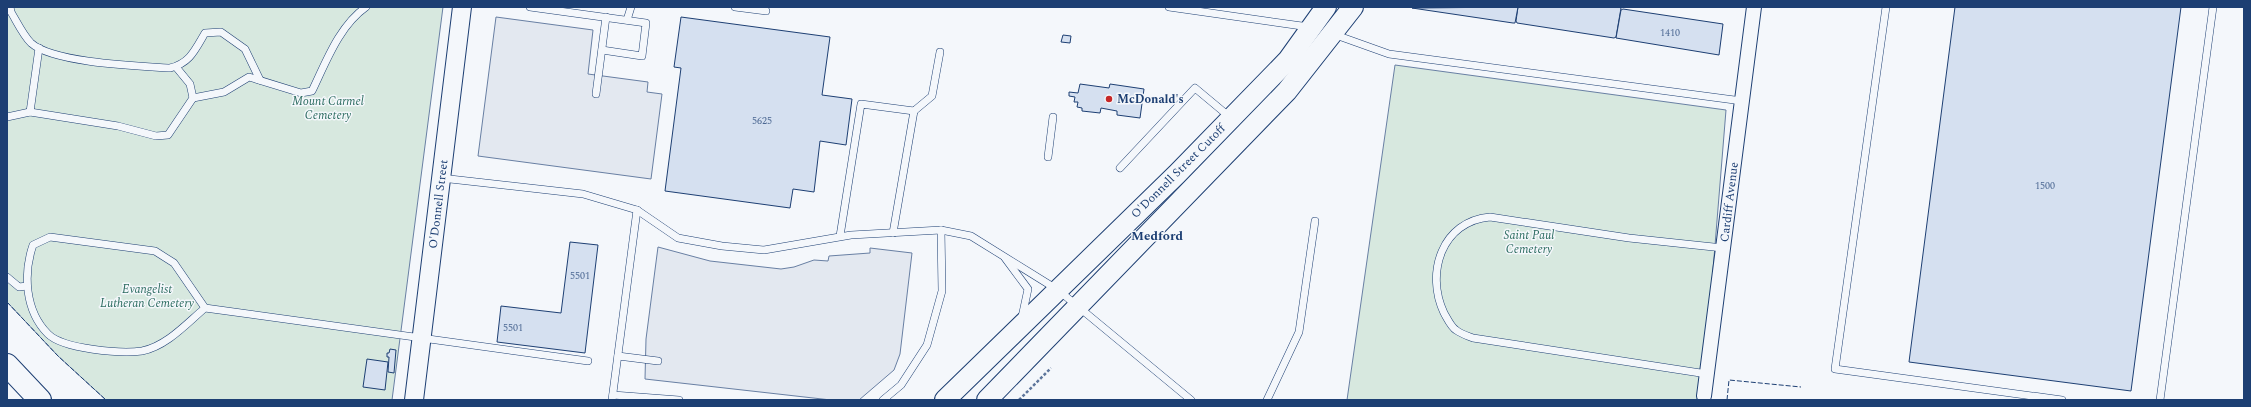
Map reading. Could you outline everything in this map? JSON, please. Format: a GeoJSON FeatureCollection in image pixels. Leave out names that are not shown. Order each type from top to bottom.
{"type":"FeatureCollection","features":[{"type":"Feature","properties":{"kind":"highway"},"geometry":{"type":"LineString","coordinates":[[7,365],[40,400]]}},
{"type":"Feature","properties":{"kind":"main road","name":"O'Donnell Street Cutoff"},"geometry":{"type":"LineString","coordinates":[[945,400],[1177,174],[1288,60],[1326,7]]}},
{"type":"Feature","properties":{"kind":"main road","name":"O'Donnell Street Cutoff"},"geometry":{"type":"LineString","coordinates":[[987,400],[1287,91],[1329,40],[1353,7]]}},
{"type":"Feature","properties":{"kind":"street","name":"O'Donnell Street"},"geometry":{"type":"LineString","coordinates":[[414,400],[462,7]]}},
{"type":"Feature","properties":{"kind":"street","name":"Cardiff Avenue"},"geometry":{"type":"LineString","coordinates":[[1704,396],[1754,7]]}},
{"type":"Feature","properties":{"kind":"lane"},"geometry":{"type":"LineString","coordinates":[[10,7],[11,12],[20,28],[31,43],[45,51],[90,61],[170,68],[176,67],[183,64],[194,51],[205,33],[221,32],[245,49],[260,80]]}},
{"type":"Feature","properties":{"kind":"lane"},"geometry":{"type":"LineString","coordinates":[[7,117],[30,112],[162,136],[168,135],[193,98],[224,92],[249,77],[301,93],[312,91],[333,48],[354,16],[366,7]]}},
{"type":"Feature","properties":{"kind":"lane"},"geometry":{"type":"LineString","coordinates":[[530,7],[646,23],[642,56],[602,50]]}},
{"type":"Feature","properties":{"kind":"lane"},"geometry":{"type":"LineString","coordinates":[[627,20],[631,7]]}},
{"type":"Feature","properties":{"kind":"lane"},"geometry":{"type":"LineString","coordinates":[[735,7],[766,11]]}},
{"type":"Feature","properties":{"kind":"lane"},"geometry":{"type":"LineString","coordinates":[[1169,7],[1308,34]]}},
{"type":"Feature","properties":{"kind":"lane"},"geometry":{"type":"LineString","coordinates":[[1886,7],[1835,369],[2062,400]]}},
{"type":"Feature","properties":{"kind":"lane"},"geometry":{"type":"LineString","coordinates":[[2160,400],[2213,7]]}},
{"type":"Feature","properties":{"kind":"lane"},"geometry":{"type":"LineString","coordinates":[[596,94],[606,17]]}},
{"type":"Feature","properties":{"kind":"lane"},"geometry":{"type":"LineString","coordinates":[[1329,40],[1389,54],[1742,101]]}},
{"type":"Feature","properties":{"kind":"lane"},"geometry":{"type":"LineString","coordinates":[[30,112],[39,48]]}},
{"type":"Feature","properties":{"kind":"lane"},"geometry":{"type":"LineString","coordinates":[[893,233],[914,111],[932,96],[940,52]]}},
{"type":"Feature","properties":{"kind":"lane"},"geometry":{"type":"LineString","coordinates":[[176,67],[190,84],[193,98]]}},
{"type":"Feature","properties":{"kind":"lane"},"geometry":{"type":"LineString","coordinates":[[1120,168],[1195,88],[1231,118]]}},
{"type":"Feature","properties":{"kind":"lane"},"geometry":{"type":"LineString","coordinates":[[840,236],[861,104],[914,111]]}},
{"type":"Feature","properties":{"kind":"lane"},"geometry":{"type":"LineString","coordinates":[[1048,157],[1053,117]]}},
{"type":"Feature","properties":{"kind":"lane"},"geometry":{"type":"LineString","coordinates":[[441,178],[583,194],[637,210],[678,238],[722,246],[764,250],[840,236],[940,230],[971,236],[1002,253],[1058,290],[1186,399]]}},
{"type":"Feature","properties":{"kind":"lane"},"geometry":{"type":"LineString","coordinates":[[637,210],[612,398],[679,400]]}},
{"type":"Feature","properties":{"kind":"lane"},"geometry":{"type":"LineString","coordinates":[[1707,374],[1473,338],[1456,330],[1438,301],[1436,276],[1438,259],[1456,229],[1466,222],[1478,218],[1490,217],[1629,238],[1723,248]]}},
{"type":"Feature","properties":{"kind":"lane"},"geometry":{"type":"LineString","coordinates":[[1267,400],[1299,332],[1315,221]]}},
{"type":"Feature","properties":{"kind":"lane"},"geometry":{"type":"LineString","coordinates":[[883,400],[901,385],[927,345],[942,291],[940,230]]}},
{"type":"Feature","properties":{"kind":"lane"},"geometry":{"type":"LineString","coordinates":[[205,308],[174,263],[155,251],[50,236],[33,245],[27,262],[27,286],[32,310],[48,334],[71,346],[116,352],[143,351],[165,341],[205,308],[588,361]]}},
{"type":"Feature","properties":{"kind":"lane"},"geometry":{"type":"LineString","coordinates":[[1002,253],[1028,289],[1020,326]]}},
{"type":"Feature","properties":{"kind":"lane"},"geometry":{"type":"LineString","coordinates":[[7,277],[19,286],[27,286]]}},
{"type":"Feature","properties":{"kind":"lane"},"geometry":{"type":"LineString","coordinates":[[618,356],[658,361]]}},
{"type":"Feature","properties":{"kind":"path"},"geometry":{"type":"LineString","coordinates":[[1019,400],[1051,368]]}},
{"type":"Feature","properties":{"kind":"green space"},"geometry":{"type":"Polygon","coordinates":[[[7,7],[443,7],[392,400],[106,400],[58,356],[7,302],[7,7]]]}},
{"type":"Feature","properties":{"kind":"green space","name":"Saint Paul Cemetery"},"geometry":{"type":"Polygon","coordinates":[[[1395,65],[1726,110],[1706,356],[1699,400],[1347,400],[1395,65]]]}},
{"type":"Feature","properties":{"kind":"shaded area"},"geometry":{"type":"Polygon","coordinates":[[[496,17],[593,30],[588,74],[648,82],[647,92],[662,94],[651,179],[478,156],[496,17]]]}},
{"type":"Feature","properties":{"kind":"shaded area"},"geometry":{"type":"Polygon","coordinates":[[[658,247],[710,261],[781,269],[794,267],[814,260],[828,261],[829,256],[870,253],[870,248],[912,253],[900,354],[894,370],[859,400],[831,400],[645,379],[646,339],[658,247]]]}},
{"type":"Feature","properties":{"kind":"building"},"geometry":{"type":"Polygon","coordinates":[[[1518,7],[1621,8],[1616,37],[1614,38],[1517,23],[1518,7]]]}},
{"type":"Feature","properties":{"kind":"building"},"geometry":{"type":"Polygon","coordinates":[[[1518,7],[1515,23],[1412,8],[1518,7]]]}},
{"type":"Feature","properties":{"kind":"building"},"geometry":{"type":"Polygon","coordinates":[[[1955,7],[2181,7],[2131,391],[1909,362],[1955,7]]]}},
{"type":"Feature","properties":{"kind":"building"},"geometry":{"type":"Polygon","coordinates":[[[1623,9],[1723,24],[1719,55],[1616,38],[1621,10],[1623,9]]]}},
{"type":"Feature","properties":{"kind":"building"},"geometry":{"type":"Polygon","coordinates":[[[681,17],[830,37],[822,95],[852,99],[846,145],[820,141],[814,192],[793,189],[790,208],[665,191],[681,68],[674,67],[681,17]]]}},
{"type":"Feature","properties":{"kind":"building"},"geometry":{"type":"Polygon","coordinates":[[[1063,35],[1071,36],[1070,43],[1061,42],[1063,35]]]}},
{"type":"Feature","properties":{"kind":"building","name":"McDonald's"},"geometry":{"type":"Polygon","coordinates":[[[1080,84],[1109,88],[1110,84],[1144,89],[1140,118],[1117,115],[1117,111],[1101,108],[1100,113],[1082,111],[1082,108],[1077,107],[1078,102],[1074,102],[1075,97],[1069,96],[1069,92],[1078,93],[1080,84]]]}},
{"type":"Feature","properties":{"kind":"building"},"geometry":{"type":"Polygon","coordinates":[[[570,242],[598,245],[585,353],[497,342],[501,306],[561,313],[570,242]]]}},
{"type":"Feature","properties":{"kind":"building"},"geometry":{"type":"Polygon","coordinates":[[[390,349],[396,350],[394,373],[388,372],[389,357],[387,357],[387,353],[389,353],[390,349]]]}},
{"type":"Feature","properties":{"kind":"building"},"geometry":{"type":"Polygon","coordinates":[[[367,359],[388,362],[385,390],[363,387],[367,359]]]}},
{"type":"Feature","properties":{"kind":"fence"},"geometry":{"type":"LineString","coordinates":[[7,302],[58,356],[106,400]]}},
{"type":"Feature","properties":{"kind":"fence"},"geometry":{"type":"LineString","coordinates":[[1727,400],[1729,380],[1801,387]]}},
{"type":"Feature","properties":{"kind":"place","name":"McDonald's"},"geometry":{"type":"Point","coordinates":[1109,99]}},
{"type":"Feature","properties":{"kind":"district","name":"Medford"},"geometry":{"type":"Point","coordinates":[1157,235]}},
{"type":"Feature","properties":{"kind":"park label","name":"Mount Carmel Cemetery"},"geometry":{"type":"Point","coordinates":[328,108]}},
{"type":"Feature","properties":{"kind":"park label","name":"Evangelist Lutheran Cemetery"},"geometry":{"type":"Point","coordinates":[147,296]}}]}
